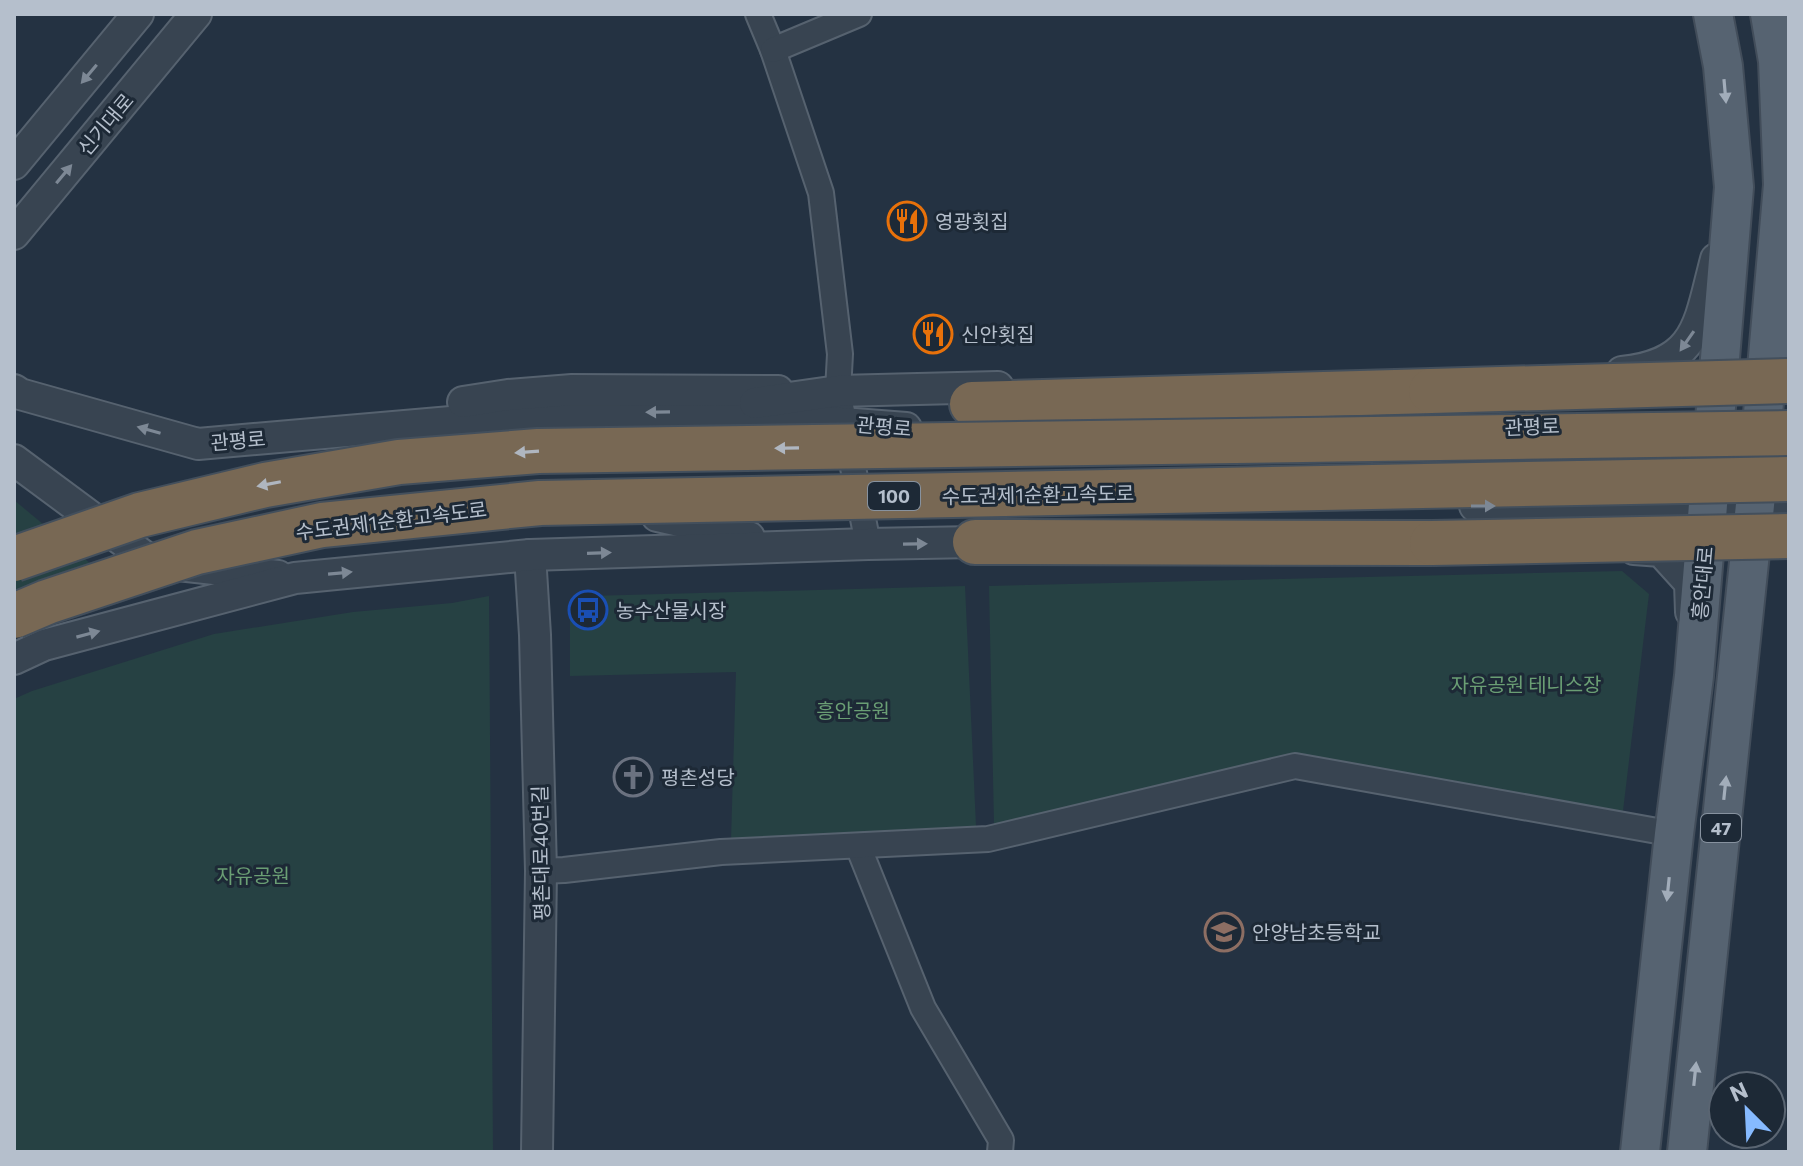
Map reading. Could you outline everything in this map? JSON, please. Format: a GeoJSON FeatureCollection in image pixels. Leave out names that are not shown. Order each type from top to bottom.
{"type":"FeatureCollection","features":[{"type":"Feature","properties":{"kind":"highway"},"geometry":{"type":"LineString","coordinates":[[972,404],[1789,381]]}},
{"type":"Feature","properties":{"kind":"highway"},"geometry":{"type":"LineString","coordinates":[[14,559],[140,515],[265,485],[399,462],[538,451],[1781,424]]}},
{"type":"Feature","properties":{"kind":"highway","name":"수도권제1순환고속도로"},"geometry":{"type":"LineString","coordinates":[[14,616],[197,552],[306,528],[540,503],[1778,496]]}},
{"type":"Feature","properties":{"kind":"highway"},"geometry":{"type":"LineString","coordinates":[[975,542],[1432,543],[1789,536]]}},
{"type":"Feature","properties":{"kind":"main road","name":"흥안대로"},"geometry":{"type":"LineString","coordinates":[[1640,1152],[1694,676],[1734,187],[1723,66],[1713,14]]}},
{"type":"Feature","properties":{"kind":"main road","name":"47"},"geometry":{"type":"LineString","coordinates":[[1687,1152],[1778,496],[1784,61],[1770,14]]}},
{"type":"Feature","properties":{"kind":"street"},"geometry":{"type":"LineString","coordinates":[[14,164],[138,14]]}},
{"type":"Feature","properties":{"kind":"street","name":"신기대로"},"geometry":{"type":"LineString","coordinates":[[14,234],[196,14]]}},
{"type":"Feature","properties":{"kind":"street"},"geometry":{"type":"LineString","coordinates":[[758,14],[821,193],[840,354],[838,391],[868,544]]}},
{"type":"Feature","properties":{"kind":"street"},"geometry":{"type":"LineString","coordinates":[[773,50],[859,14]]}},
{"type":"Feature","properties":{"kind":"street"},"geometry":{"type":"LineString","coordinates":[[198,444],[508,395],[572,390],[838,391],[1624,372],[1651,368],[1673,357],[1689,344],[1700,317],[1734,187]]}},
{"type":"Feature","properties":{"kind":"street","name":"관평로"},"geometry":{"type":"LineString","coordinates":[[14,390],[198,444],[541,414],[699,412],[1044,439],[1715,421],[1781,424]]}},
{"type":"Feature","properties":{"kind":"street"},"geometry":{"type":"LineString","coordinates":[[699,412],[838,391],[972,404]]}},
{"type":"Feature","properties":{"kind":"street"},"geometry":{"type":"LineString","coordinates":[[14,460],[153,563],[295,578]]}},
{"type":"Feature","properties":{"kind":"street"},"geometry":{"type":"LineString","coordinates":[[14,626],[153,563],[352,537],[545,519],[1071,508],[1708,505],[1778,496]]}},
{"type":"Feature","properties":{"kind":"street"},"geometry":{"type":"LineString","coordinates":[[657,516],[792,547]]}},
{"type":"Feature","properties":{"kind":"street"},"geometry":{"type":"LineString","coordinates":[[14,659],[44,645],[295,578],[530,555],[975,542],[1060,555],[1612,547],[1661,551],[1690,583],[1694,676]]}},
{"type":"Feature","properties":{"kind":"street","name":"평촌대로40번길"},"geometry":{"type":"LineString","coordinates":[[530,555],[541,871],[537,1152]]}},
{"type":"Feature","properties":{"kind":"street"},"geometry":{"type":"LineString","coordinates":[[541,871],[721,852],[988,839],[1295,766],[1674,834]]}},
{"type":"Feature","properties":{"kind":"street"},"geometry":{"type":"LineString","coordinates":[[858,846],[923,1008],[1001,1140],[1000,1152]]}},
{"type":"Feature","properties":{"kind":"green space"},"geometry":{"type":"Polygon","coordinates":[[[14,500],[109,579],[14,616],[14,500]]]}},
{"type":"Feature","properties":{"kind":"green space","name":"자유공원 테니스장"},"geometry":{"type":"Polygon","coordinates":[[[1622,571],[1649,594],[1623,811],[1299,755],[994,824],[989,586],[1622,571]]]}},
{"type":"Feature","properties":{"kind":"green space","name":"흥안공원"},"geometry":{"type":"Polygon","coordinates":[[[965,586],[976,826],[731,840],[736,672],[570,676],[570,610],[589,596],[965,586]]]}},
{"type":"Feature","properties":{"kind":"green space","name":"자유공원"},"geometry":{"type":"Polygon","coordinates":[[[489,596],[493,1152],[14,1152],[14,699],[214,634],[353,612],[452,603],[489,596]]]}},
{"type":"Feature","properties":{"kind":"place","name":"영광횟집"},"geometry":{"type":"Point","coordinates":[907,221]}},
{"type":"Feature","properties":{"kind":"place","name":"신안횟집"},"geometry":{"type":"Point","coordinates":[933,334]}},
{"type":"Feature","properties":{"kind":"place","name":"농수산물시장"},"geometry":{"type":"Point","coordinates":[588,610]}},
{"type":"Feature","properties":{"kind":"place","name":"평촌성당"},"geometry":{"type":"Point","coordinates":[633,777]}},
{"type":"Feature","properties":{"kind":"place","name":"안양남초등학교"},"geometry":{"type":"Point","coordinates":[1224,932]}}]}
